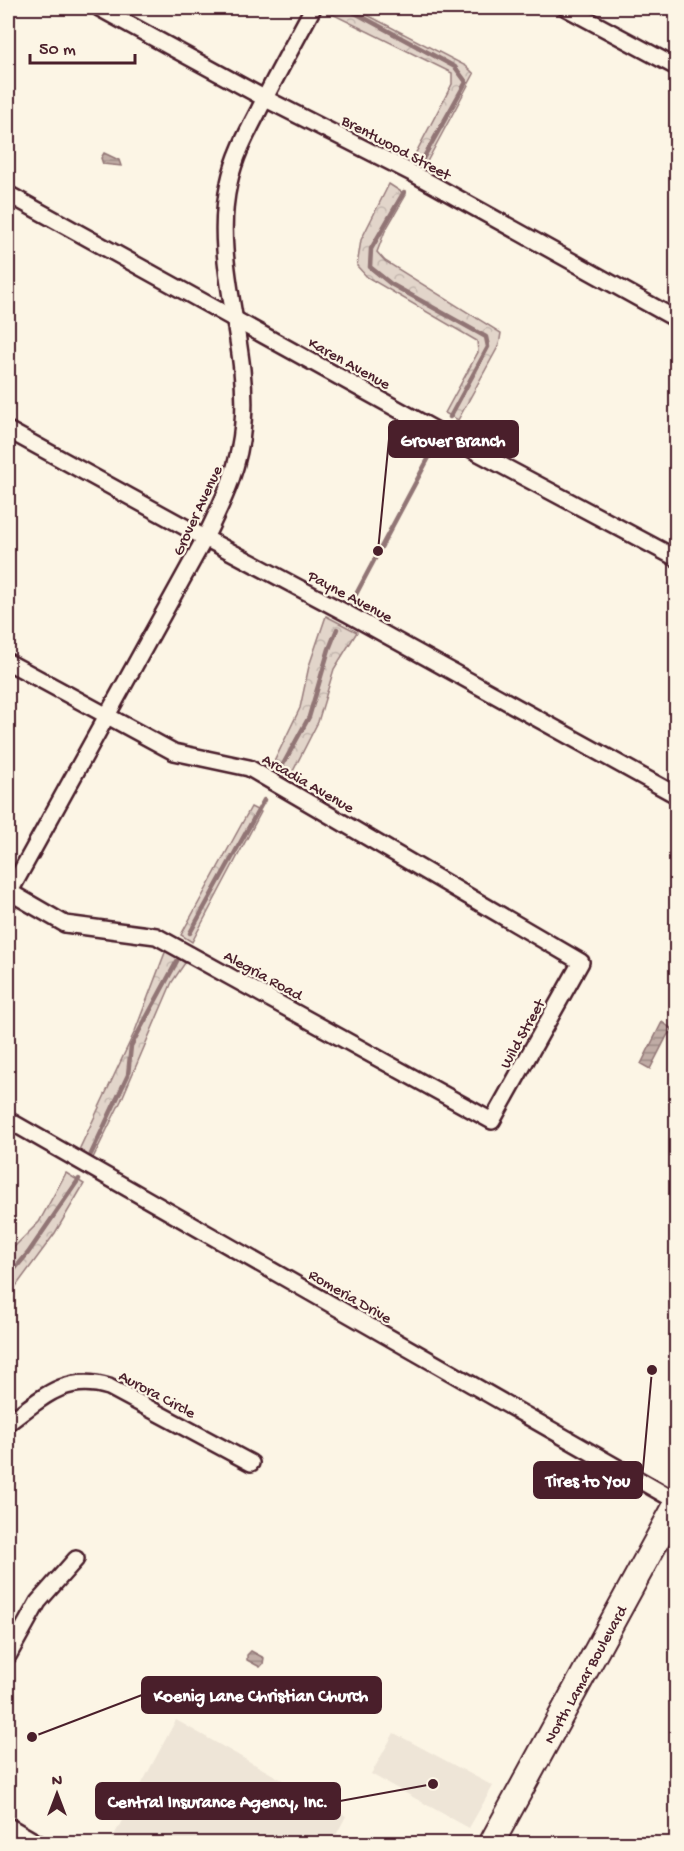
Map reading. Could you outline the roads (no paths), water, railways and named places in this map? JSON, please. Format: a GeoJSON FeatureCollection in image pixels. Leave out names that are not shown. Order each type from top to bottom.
{"type":"FeatureCollection","features":[{"type":"Feature","properties":{"kind":"main road","name":"North Lamar Boulevard"},"geometry":{"type":"LineString","coordinates":[[491,1844],[676,1503]]}},
{"type":"Feature","properties":{"kind":"street","name":"Brentwood Street"},"geometry":{"type":"LineString","coordinates":[[99,8],[264,98],[414,174],[676,319]]}},
{"type":"Feature","properties":{"kind":"street","name":"Grover Avenue"},"geometry":{"type":"LineString","coordinates":[[8,893],[205,538],[228,490],[240,453],[244,421],[243,379],[225,254],[224,219],[229,183],[242,143],[313,8]]}},
{"type":"Feature","properties":{"kind":"street"},"geometry":{"type":"LineString","coordinates":[[566,8],[676,67]]}},
{"type":"Feature","properties":{"kind":"street","name":"Karen Avenue"},"geometry":{"type":"LineString","coordinates":[[8,195],[440,432],[676,558]]}},
{"type":"Feature","properties":{"kind":"street","name":"Payne Avenue"},"geometry":{"type":"LineString","coordinates":[[8,430],[676,795]]}},
{"type":"Feature","properties":{"kind":"street","name":"Arcadia Avenue"},"geometry":{"type":"LineString","coordinates":[[8,662],[174,752],[249,768],[581,962]]}},
{"type":"Feature","properties":{"kind":"street","name":"Alegria Road"},"geometry":{"type":"LineString","coordinates":[[8,893],[65,924],[156,936],[492,1120]]}},
{"type":"Feature","properties":{"kind":"street","name":"Wild Street"},"geometry":{"type":"LineString","coordinates":[[492,1120],[581,962]]}},
{"type":"Feature","properties":{"kind":"street","name":"Romeria Drive"},"geometry":{"type":"LineString","coordinates":[[8,1120],[676,1503]]}},
{"type":"Feature","properties":{"kind":"street","name":"Aurora Circle"},"geometry":{"type":"LineString","coordinates":[[8,1423],[59,1387],[71,1383],[97,1383],[109,1387],[251,1463]]}},
{"type":"Feature","properties":{"kind":"street"},"geometry":{"type":"LineString","coordinates":[[8,1656],[38,1602],[76,1559]]}},
{"type":"Feature","properties":{"kind":"street"},"geometry":{"type":"LineString","coordinates":[[8,1826],[39,1844]]}},
{"type":"Feature","properties":{"kind":"waterway"},"geometry":{"type":"LineString","coordinates":[[346,8],[455,67],[466,82],[420,164]]}},
{"type":"Feature","properties":{"kind":"waterway"},"geometry":{"type":"LineString","coordinates":[[404,192],[371,249],[370,267],[391,284],[486,337],[488,347],[450,417]]}},
{"type":"Feature","properties":{"kind":"waterway"},"geometry":{"type":"LineString","coordinates":[[354,598],[434,448]]}},
{"type":"Feature","properties":{"kind":"waterway"},"geometry":{"type":"LineString","coordinates":[[280,770],[309,717],[337,629]]}},
{"type":"Feature","properties":{"kind":"waterway"},"geometry":{"type":"LineString","coordinates":[[190,933],[264,800]]}},
{"type":"Feature","properties":{"kind":"waterway"},"geometry":{"type":"LineString","coordinates":[[91,1154],[128,1075],[131,1046],[177,961]]}},
{"type":"Feature","properties":{"kind":"waterway"},"geometry":{"type":"LineString","coordinates":[[8,1277],[28,1253],[79,1179]]}},
{"type":"Feature","properties":{"kind":"place","name":"Grover Branch"},"geometry":{"type":"Point","coordinates":[378,551]}},
{"type":"Feature","properties":{"kind":"place","name":"Tires to You"},"geometry":{"type":"Point","coordinates":[652,1370]}},
{"type":"Feature","properties":{"kind":"place","name":"Koenig Lane Christian Church"},"geometry":{"type":"Point","coordinates":[32,1737]}},
{"type":"Feature","properties":{"kind":"place","name":"Central Insurance Agency, Inc."},"geometry":{"type":"Point","coordinates":[433,1784]}}]}
